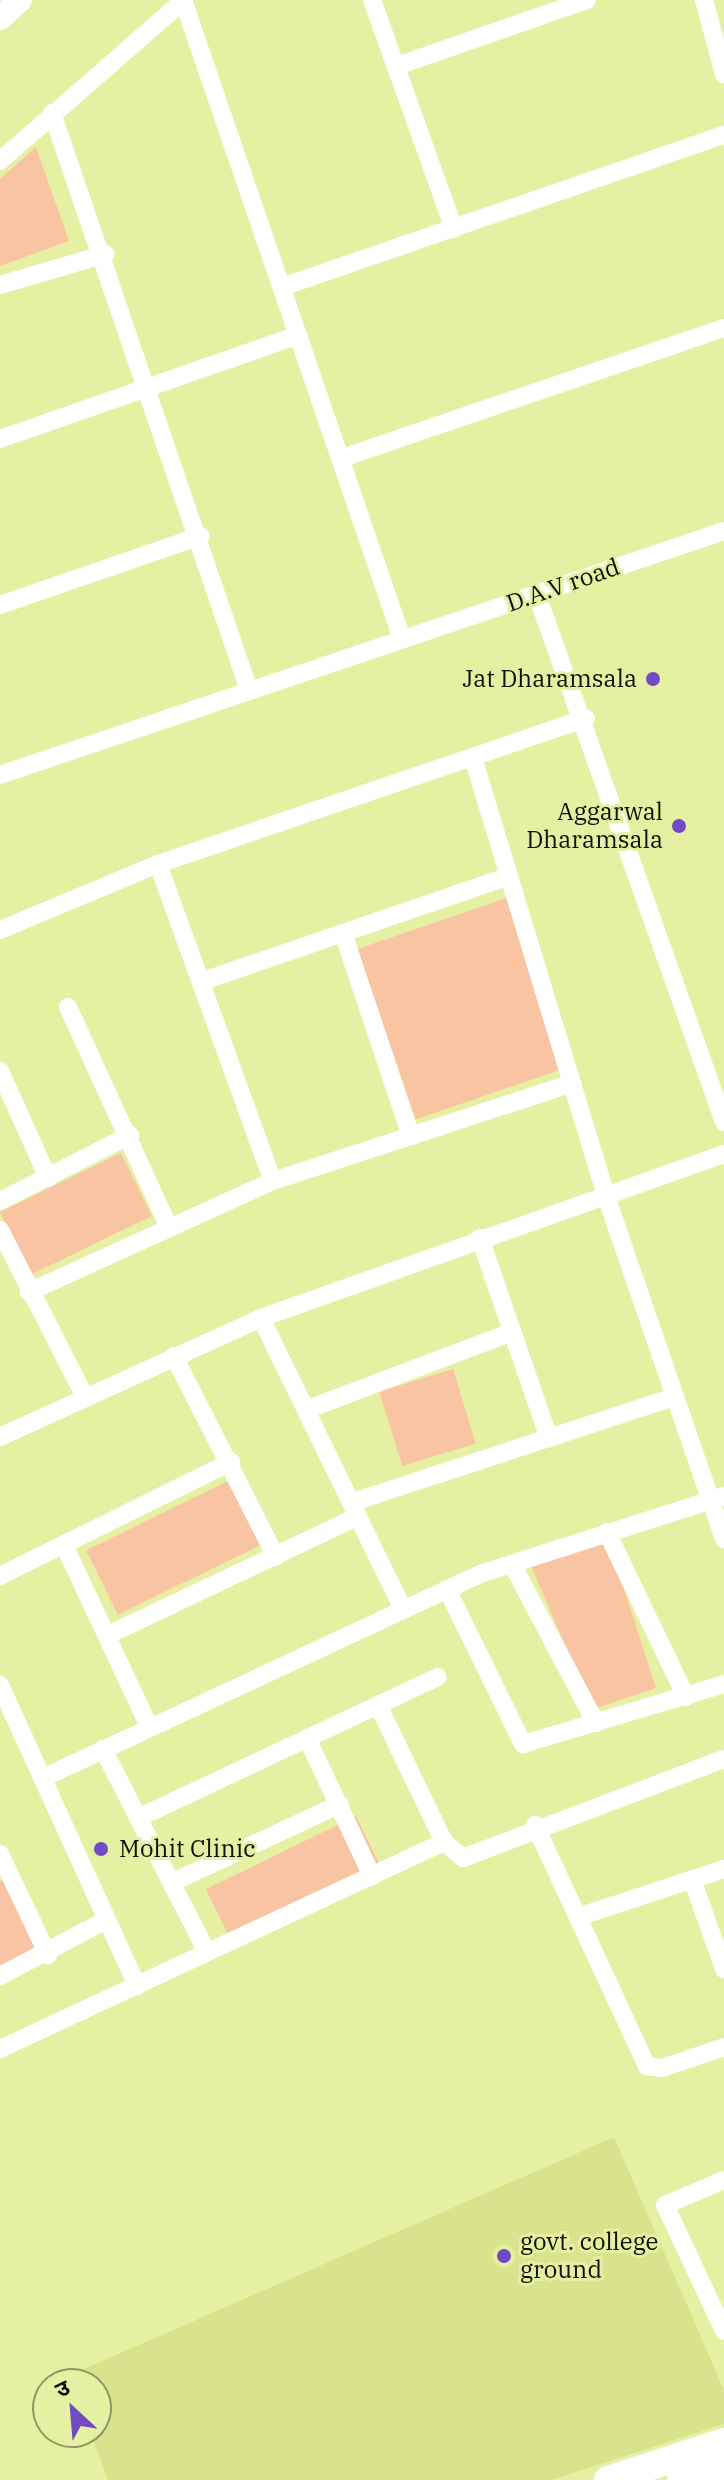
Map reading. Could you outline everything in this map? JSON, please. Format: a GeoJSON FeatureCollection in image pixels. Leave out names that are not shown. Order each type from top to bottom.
{"type":"FeatureCollection","features":[{"type":"Feature","properties":{"kind":"highway"},"geometry":{"type":"LineString","coordinates":[[608,2480],[724,2442]]}},
{"type":"Feature","properties":{"kind":"highway"},"geometry":{"type":"LineString","coordinates":[[681,2480],[724,2465]]}},
{"type":"Feature","properties":{"kind":"main road"},"geometry":{"type":"LineString","coordinates":[[0,18],[20,0]]}},
{"type":"Feature","properties":{"kind":"street"},"geometry":{"type":"LineString","coordinates":[[0,161],[183,0],[298,335],[345,457],[402,639]]}},
{"type":"Feature","properties":{"kind":"street"},"geometry":{"type":"LineString","coordinates":[[372,0],[454,229]]}},
{"type":"Feature","properties":{"kind":"street"},"geometry":{"type":"LineString","coordinates":[[397,66],[587,0]]}},
{"type":"Feature","properties":{"kind":"street"},"geometry":{"type":"LineString","coordinates":[[704,0],[724,74]]}},
{"type":"Feature","properties":{"kind":"street"},"geometry":{"type":"LineString","coordinates":[[52,113],[106,254],[249,690]]}},
{"type":"Feature","properties":{"kind":"street"},"geometry":{"type":"LineString","coordinates":[[282,287],[724,135]]}},
{"type":"Feature","properties":{"kind":"street"},"geometry":{"type":"LineString","coordinates":[[0,285],[106,254]]}},
{"type":"Feature","properties":{"kind":"street"},"geometry":{"type":"LineString","coordinates":[[345,457],[724,328]]}},
{"type":"Feature","properties":{"kind":"street"},"geometry":{"type":"LineString","coordinates":[[0,439],[298,335]]}},
{"type":"Feature","properties":{"kind":"street","name":"D.A.V road"},"geometry":{"type":"LineString","coordinates":[[0,775],[724,531]]}},
{"type":"Feature","properties":{"kind":"street"},"geometry":{"type":"LineString","coordinates":[[0,605],[200,536]]}},
{"type":"Feature","properties":{"kind":"street"},"geometry":{"type":"LineString","coordinates":[[537,595],[586,718],[724,1122]]}},
{"type":"Feature","properties":{"kind":"street"},"geometry":{"type":"LineString","coordinates":[[0,930],[158,864],[474,761],[586,718]]}},
{"type":"Feature","properties":{"kind":"street"},"geometry":{"type":"LineString","coordinates":[[474,761],[506,877],[607,1199],[674,1397],[717,1498],[724,1539]]}},
{"type":"Feature","properties":{"kind":"street"},"geometry":{"type":"LineString","coordinates":[[158,864],[206,980],[273,1181]]}},
{"type":"Feature","properties":{"kind":"street"},"geometry":{"type":"LineString","coordinates":[[206,980],[344,936],[506,877]]}},
{"type":"Feature","properties":{"kind":"street"},"geometry":{"type":"LineString","coordinates":[[344,936],[411,1136]]}},
{"type":"Feature","properties":{"kind":"street"},"geometry":{"type":"LineString","coordinates":[[68,1007],[130,1135],[168,1225]]}},
{"type":"Feature","properties":{"kind":"street"},"geometry":{"type":"LineString","coordinates":[[0,1071],[6,1097],[48,1178]]}},
{"type":"Feature","properties":{"kind":"street"},"geometry":{"type":"LineString","coordinates":[[29,1292],[168,1225],[273,1181],[572,1083]]}},
{"type":"Feature","properties":{"kind":"street"},"geometry":{"type":"LineString","coordinates":[[0,1201],[130,1135]]}},
{"type":"Feature","properties":{"kind":"street"},"geometry":{"type":"LineString","coordinates":[[0,1437],[261,1318],[480,1238],[607,1199],[724,1154]]}},
{"type":"Feature","properties":{"kind":"street"},"geometry":{"type":"LineString","coordinates":[[0,1230],[85,1397]]}},
{"type":"Feature","properties":{"kind":"street"},"geometry":{"type":"LineString","coordinates":[[480,1238],[549,1438]]}},
{"type":"Feature","properties":{"kind":"street"},"geometry":{"type":"LineString","coordinates":[[261,1318],[311,1408],[355,1510],[402,1607]]}},
{"type":"Feature","properties":{"kind":"street"},"geometry":{"type":"LineString","coordinates":[[311,1408],[512,1332]]}},
{"type":"Feature","properties":{"kind":"street"},"geometry":{"type":"LineString","coordinates":[[174,1356],[231,1462],[276,1557]]}},
{"type":"Feature","properties":{"kind":"street"},"geometry":{"type":"LineString","coordinates":[[108,1635],[276,1557],[355,1510],[549,1438],[674,1397]]}},
{"type":"Feature","properties":{"kind":"street"},"geometry":{"type":"LineString","coordinates":[[0,1576],[65,1547],[231,1462]]}},
{"type":"Feature","properties":{"kind":"street"},"geometry":{"type":"LineString","coordinates":[[45,1777],[148,1724],[402,1607],[512,1564],[717,1498]]}},
{"type":"Feature","properties":{"kind":"street"},"geometry":{"type":"LineString","coordinates":[[607,1532],[686,1697]]}},
{"type":"Feature","properties":{"kind":"street"},"geometry":{"type":"LineString","coordinates":[[65,1547],[148,1724]]}},
{"type":"Feature","properties":{"kind":"street"},"geometry":{"type":"LineString","coordinates":[[512,1564],[596,1723]]}},
{"type":"Feature","properties":{"kind":"street"},"geometry":{"type":"LineString","coordinates":[[447,1589],[516,1738],[533,1744],[724,1684]]}},
{"type":"Feature","properties":{"kind":"street"},"geometry":{"type":"LineString","coordinates":[[138,1818],[437,1677]]}},
{"type":"Feature","properties":{"kind":"street"},"geometry":{"type":"LineString","coordinates":[[0,1685],[45,1777],[137,1986]]}},
{"type":"Feature","properties":{"kind":"street"},"geometry":{"type":"LineString","coordinates":[[378,1705],[444,1842],[463,1858],[535,1825],[724,1759]]}},
{"type":"Feature","properties":{"kind":"street"},"geometry":{"type":"LineString","coordinates":[[307,1738],[372,1876]]}},
{"type":"Feature","properties":{"kind":"street"},"geometry":{"type":"LineString","coordinates":[[103,1749],[206,1950]]}},
{"type":"Feature","properties":{"kind":"street"},"geometry":{"type":"LineString","coordinates":[[173,1882],[340,1804]]}},
{"type":"Feature","properties":{"kind":"street"},"geometry":{"type":"LineString","coordinates":[[535,1825],[581,1916],[647,2066],[662,2068],[724,2047]]}},
{"type":"Feature","properties":{"kind":"street"},"geometry":{"type":"LineString","coordinates":[[0,2049],[137,1986],[206,1950],[444,1842]]}},
{"type":"Feature","properties":{"kind":"street"},"geometry":{"type":"LineString","coordinates":[[1,1860],[48,1955]]}},
{"type":"Feature","properties":{"kind":"street"},"geometry":{"type":"LineString","coordinates":[[581,1916],[724,1869]]}},
{"type":"Feature","properties":{"kind":"street"},"geometry":{"type":"LineString","coordinates":[[692,1879],[724,1969]]}},
{"type":"Feature","properties":{"kind":"street"},"geometry":{"type":"LineString","coordinates":[[0,1976],[48,1955],[106,1920]]}},
{"type":"Feature","properties":{"kind":"street"},"geometry":{"type":"LineString","coordinates":[[724,2180],[665,2205],[724,2331]]}},
{"type":"Feature","properties":{"kind":"shaded area"},"geometry":{"type":"Polygon","coordinates":[[[36,147],[69,241],[0,266],[0,179],[36,147]]]}},
{"type":"Feature","properties":{"kind":"shaded area"},"geometry":{"type":"Polygon","coordinates":[[[515,895],[574,1065],[416,1120],[357,949],[515,895]]]}},
{"type":"Feature","properties":{"kind":"shaded area"},"geometry":{"type":"Polygon","coordinates":[[[121,1153],[152,1216],[30,1275],[0,1212],[121,1153]]]}},
{"type":"Feature","properties":{"kind":"shaded area"},"geometry":{"type":"Polygon","coordinates":[[[453,1369],[476,1444],[402,1466],[379,1392],[453,1369]]]}},
{"type":"Feature","properties":{"kind":"shaded area"},"geometry":{"type":"Polygon","coordinates":[[[230,1480],[262,1545],[118,1615],[86,1550],[230,1480]]]}},
{"type":"Feature","properties":{"kind":"shaded area"},"geometry":{"type":"Polygon","coordinates":[[[608,1539],[656,1688],[593,1709],[530,1564],[608,1539]]]}},
{"type":"Feature","properties":{"kind":"shaded area"},"geometry":{"type":"Polygon","coordinates":[[[356,1816],[380,1865],[230,1939],[206,1889],[356,1816]]]}},
{"type":"Feature","properties":{"kind":"shaded area"},"geometry":{"type":"Polygon","coordinates":[[[18,1874],[53,1945],[0,1971],[0,1882],[18,1874]]]}},
{"type":"Feature","properties":{"kind":"shaded area","name":"govt. college ground"},"geometry":{"type":"Polygon","coordinates":[[[614,2137],[724,2390],[724,2424],[551,2480],[108,2480],[96,2448],[112,2448],[112,2368],[86,2368],[614,2137]]]}},
{"type":"Feature","properties":{"kind":"place","name":"Jat Dharamsala"},"geometry":{"type":"Point","coordinates":[653,679]}},
{"type":"Feature","properties":{"kind":"place","name":"Aggarwal Dharamsala"},"geometry":{"type":"Point","coordinates":[679,826]}},
{"type":"Feature","properties":{"kind":"place","name":"Mohit Clinic"},"geometry":{"type":"Point","coordinates":[101,1849]}},
{"type":"Feature","properties":{"kind":"place","name":"govt. college ground"},"geometry":{"type":"Point","coordinates":[504,2256]}}]}
